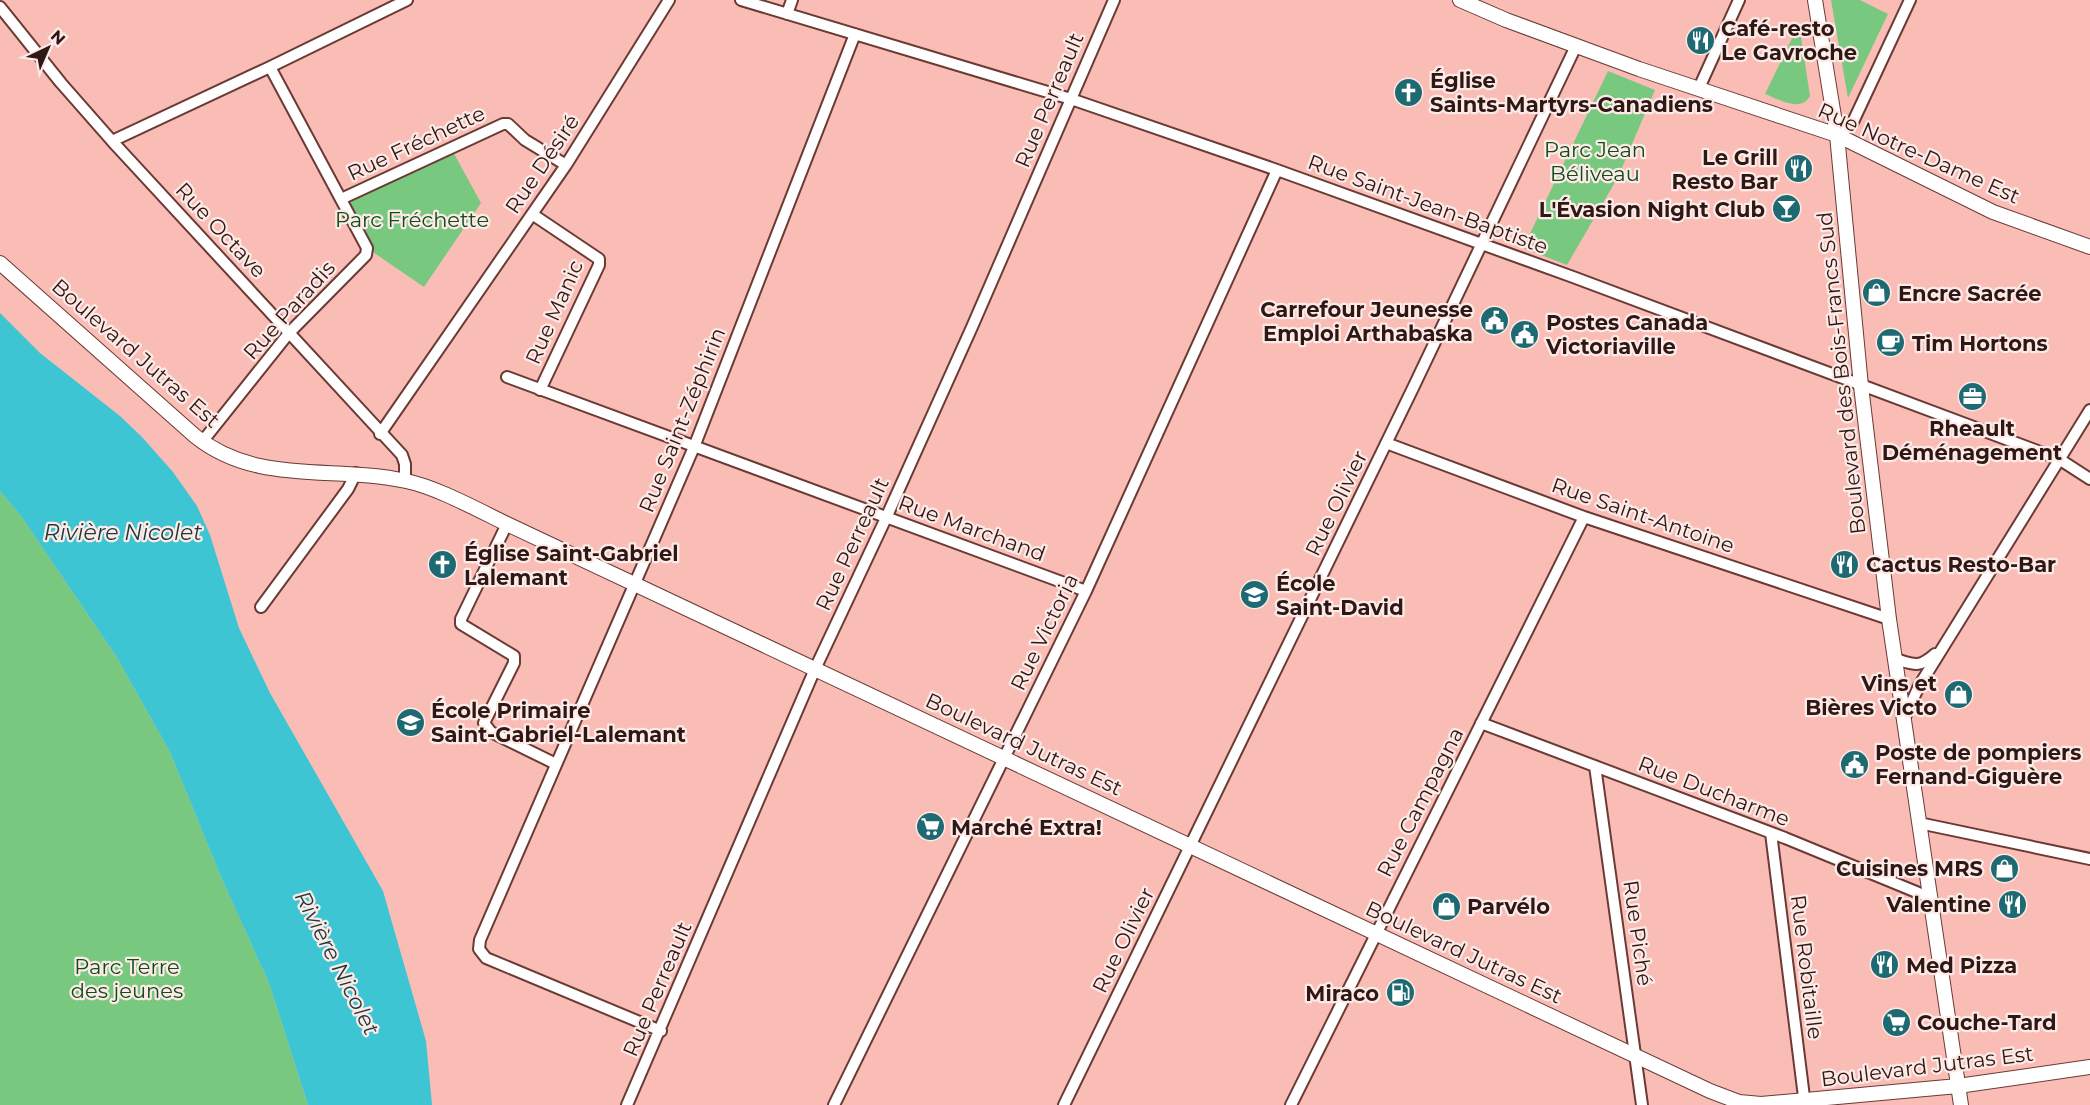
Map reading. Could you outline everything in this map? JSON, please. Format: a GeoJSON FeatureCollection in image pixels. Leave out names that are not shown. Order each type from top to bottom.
{"type":"FeatureCollection","features":[{"type":"Feature","properties":{"kind":"main road","name":"Rue Notre-Dame Est"},"geometry":{"type":"LineString","coordinates":[[1460,0],[1485,5],[1576,46],[1837,135],[1993,212],[2090,247]]}},
{"type":"Feature","properties":{"kind":"main road","name":"Boulevard des Bois-Francs Sud"},"geometry":{"type":"LineString","coordinates":[[1815,0],[1837,135],[1861,386],[1889,619],[1961,1105]]}},
{"type":"Feature","properties":{"kind":"main road","name":"Boulevard Jutras Est"},"geometry":{"type":"LineString","coordinates":[[0,263],[202,442],[255,466],[274,470],[356,473],[418,483],[1710,1091],[1738,1102],[1805,1103],[1958,1086],[2090,1067]]}},
{"type":"Feature","properties":{"kind":"street"},"geometry":{"type":"LineString","coordinates":[[112,141],[270,68],[407,0]]}},
{"type":"Feature","properties":{"kind":"street","name":"Rue Désiré"},"geometry":{"type":"LineString","coordinates":[[380,434],[566,165],[669,0]]}},
{"type":"Feature","properties":{"kind":"street","name":"Rue Saint-Jean-Baptiste"},"geometry":{"type":"LineString","coordinates":[[741,0],[1071,99],[1277,170],[2059,459],[2090,479]]}},
{"type":"Feature","properties":{"kind":"street"},"geometry":{"type":"LineString","coordinates":[[787,14],[792,0]]}},
{"type":"Feature","properties":{"kind":"street","name":"Rue Perreault"},"geometry":{"type":"LineString","coordinates":[[627,1105],[661,1031],[815,669],[886,518],[1114,0]]}},
{"type":"Feature","properties":{"kind":"street"},"geometry":{"type":"LineString","coordinates":[[1699,88],[1739,0]]}},
{"type":"Feature","properties":{"kind":"street"},"geometry":{"type":"LineString","coordinates":[[1837,135],[1852,124],[1910,0]]}},
{"type":"Feature","properties":{"kind":"street","name":"Rue Octave"},"geometry":{"type":"LineString","coordinates":[[0,7],[61,83],[112,141],[380,434],[402,455],[405,464],[405,480]]}},
{"type":"Feature","properties":{"kind":"street","name":"Rue Saint-Zéphirin"},"geometry":{"type":"LineString","coordinates":[[661,1031],[486,958],[478,949],[694,447],[855,34]]}},
{"type":"Feature","properties":{"kind":"street","name":"Rue Olivier"},"geometry":{"type":"LineString","coordinates":[[1064,1105],[1576,46]]}},
{"type":"Feature","properties":{"kind":"street"},"geometry":{"type":"LineString","coordinates":[[270,68],[341,199]]}},
{"type":"Feature","properties":{"kind":"street","name":"Rue Fréchette"},"geometry":{"type":"LineString","coordinates":[[341,199],[503,124],[508,124],[525,140],[566,165]]}},
{"type":"Feature","properties":{"kind":"street","name":"Rue Victoria"},"geometry":{"type":"LineString","coordinates":[[834,1105],[1086,591],[1277,170]]}},
{"type":"Feature","properties":{"kind":"street","name":"Rue Paradis"},"geometry":{"type":"LineString","coordinates":[[202,442],[290,333],[366,255],[367,248],[341,199]]}},
{"type":"Feature","properties":{"kind":"street","name":"Rue Manic"},"geometry":{"type":"LineString","coordinates":[[532,213],[599,259],[599,265],[540,390]]}},
{"type":"Feature","properties":{"kind":"street","name":"Rue Marchand"},"geometry":{"type":"LineString","coordinates":[[507,377],[1086,591]]}},
{"type":"Feature","properties":{"kind":"street"},"geometry":{"type":"LineString","coordinates":[[1904,719],[1919,686],[2090,410]]}},
{"type":"Feature","properties":{"kind":"street","name":"Rue Saint-Antoine"},"geometry":{"type":"LineString","coordinates":[[1386,443],[1584,517],[1889,619]]}},
{"type":"Feature","properties":{"kind":"street"},"geometry":{"type":"LineString","coordinates":[[261,607],[348,489],[356,473]]}},
{"type":"Feature","properties":{"kind":"street","name":"Rue Campagna"},"geometry":{"type":"LineString","coordinates":[[1291,1105],[1584,517]]}},
{"type":"Feature","properties":{"kind":"street"},"geometry":{"type":"LineString","coordinates":[[507,524],[461,619],[464,627],[514,656],[514,663],[484,723],[491,732],[556,764]]}},
{"type":"Feature","properties":{"kind":"street"},"geometry":{"type":"LineString","coordinates":[[1896,659],[1914,665],[1925,663],[1942,648]]}},
{"type":"Feature","properties":{"kind":"street","name":"Rue Ducharme"},"geometry":{"type":"LineString","coordinates":[[1481,723],[1771,833],[1931,898]]}},
{"type":"Feature","properties":{"kind":"street","name":"Rue Piché"},"geometry":{"type":"LineString","coordinates":[[1595,766],[1642,1105]]}},
{"type":"Feature","properties":{"kind":"street"},"geometry":{"type":"LineString","coordinates":[[1919,823],[2090,859]]}},
{"type":"Feature","properties":{"kind":"street","name":"Rue Robitaille"},"geometry":{"type":"LineString","coordinates":[[1771,833],[1805,1103]]}},
{"type":"Feature","properties":{"kind":"green space"},"geometry":{"type":"Polygon","coordinates":[[[1831,0],[1860,0],[1888,14],[1848,98],[1831,0]]]}},
{"type":"Feature","properties":{"kind":"green space"},"geometry":{"type":"Polygon","coordinates":[[[1799,24],[1810,96],[1801,104],[1795,104],[1765,94],[1799,24]]]}},
{"type":"Feature","properties":{"kind":"green space","name":"Parc Jean Béliveau"},"geometry":{"type":"Polygon","coordinates":[[[1608,71],[1655,90],[1618,177],[1567,265],[1523,248],[1608,71]]]}},
{"type":"Feature","properties":{"kind":"green space","name":"Parc Fréchette"},"geometry":{"type":"Polygon","coordinates":[[[451,148],[481,203],[424,287],[367,248],[341,199],[451,148]]]}},
{"type":"Feature","properties":{"kind":"green space","name":"Parc Terre des jeunes"},"geometry":{"type":"Polygon","coordinates":[[[0,491],[21,516],[116,656],[170,752],[221,877],[269,983],[308,1105],[0,1105],[0,491]]]}},
{"type":"Feature","properties":{"kind":"water","name":"Rivière Nicolet"},"geometry":{"type":"Polygon","coordinates":[[[0,313],[40,353],[120,416],[142,437],[173,472],[197,506],[210,535],[239,628],[270,693],[383,891],[426,1041],[432,1105],[308,1105],[269,983],[221,877],[170,752],[116,656],[21,516],[0,491],[0,313]]]}},
{"type":"Feature","properties":{"kind":"place","name":"Café-resto Le Gavroche"},"geometry":{"type":"Point","coordinates":[1700,40]}},
{"type":"Feature","properties":{"kind":"place","name":"Église Saints-Martyrs-Canadiens"},"geometry":{"type":"Point","coordinates":[1409,92]}},
{"type":"Feature","properties":{"kind":"place","name":"Le Grill Resto Bar"},"geometry":{"type":"Point","coordinates":[1799,169]}},
{"type":"Feature","properties":{"kind":"place","name":"L'Évasion Night Club"},"geometry":{"type":"Point","coordinates":[1786,209]}},
{"type":"Feature","properties":{"kind":"place","name":"Encre Sacrée"},"geometry":{"type":"Point","coordinates":[1877,293]}},
{"type":"Feature","properties":{"kind":"place","name":"Carrefour Jeunesse Emploi Arthabaska"},"geometry":{"type":"Point","coordinates":[1494,321]}},
{"type":"Feature","properties":{"kind":"place","name":"Postes Canada Victoriaville"},"geometry":{"type":"Point","coordinates":[1525,334]}},
{"type":"Feature","properties":{"kind":"place","name":"Tim Hortons"},"geometry":{"type":"Point","coordinates":[1891,343]}},
{"type":"Feature","properties":{"kind":"place","name":"Rheault Déménagement"},"geometry":{"type":"Point","coordinates":[1972,397]}},
{"type":"Feature","properties":{"kind":"place","name":"Cactus Resto-Bar"},"geometry":{"type":"Point","coordinates":[1845,564]}},
{"type":"Feature","properties":{"kind":"place","name":"Église Saint-Gabriel Lalemant"},"geometry":{"type":"Point","coordinates":[443,565]}},
{"type":"Feature","properties":{"kind":"place","name":"École Saint-David"},"geometry":{"type":"Point","coordinates":[1255,595]}},
{"type":"Feature","properties":{"kind":"place","name":"Vins et Bières Victo"},"geometry":{"type":"Point","coordinates":[1958,695]}},
{"type":"Feature","properties":{"kind":"place","name":"École Primaire Saint-Gabriel-Lalemant"},"geometry":{"type":"Point","coordinates":[410,722]}},
{"type":"Feature","properties":{"kind":"place","name":"Poste de pompiers Fernand-Giguère"},"geometry":{"type":"Point","coordinates":[1854,764]}},
{"type":"Feature","properties":{"kind":"place","name":"Marché Extra!"},"geometry":{"type":"Point","coordinates":[930,827]}},
{"type":"Feature","properties":{"kind":"place","name":"Cuisines MRS"},"geometry":{"type":"Point","coordinates":[2004,868]}},
{"type":"Feature","properties":{"kind":"place","name":"Valentine"},"geometry":{"type":"Point","coordinates":[2012,904]}},
{"type":"Feature","properties":{"kind":"place","name":"Parvélo"},"geometry":{"type":"Point","coordinates":[1446,906]}},
{"type":"Feature","properties":{"kind":"place","name":"Med Pizza"},"geometry":{"type":"Point","coordinates":[1885,965]}},
{"type":"Feature","properties":{"kind":"place","name":"Miraco"},"geometry":{"type":"Point","coordinates":[1400,993]}},
{"type":"Feature","properties":{"kind":"place","name":"Couche-Tard"},"geometry":{"type":"Point","coordinates":[1896,1022]}}]}
